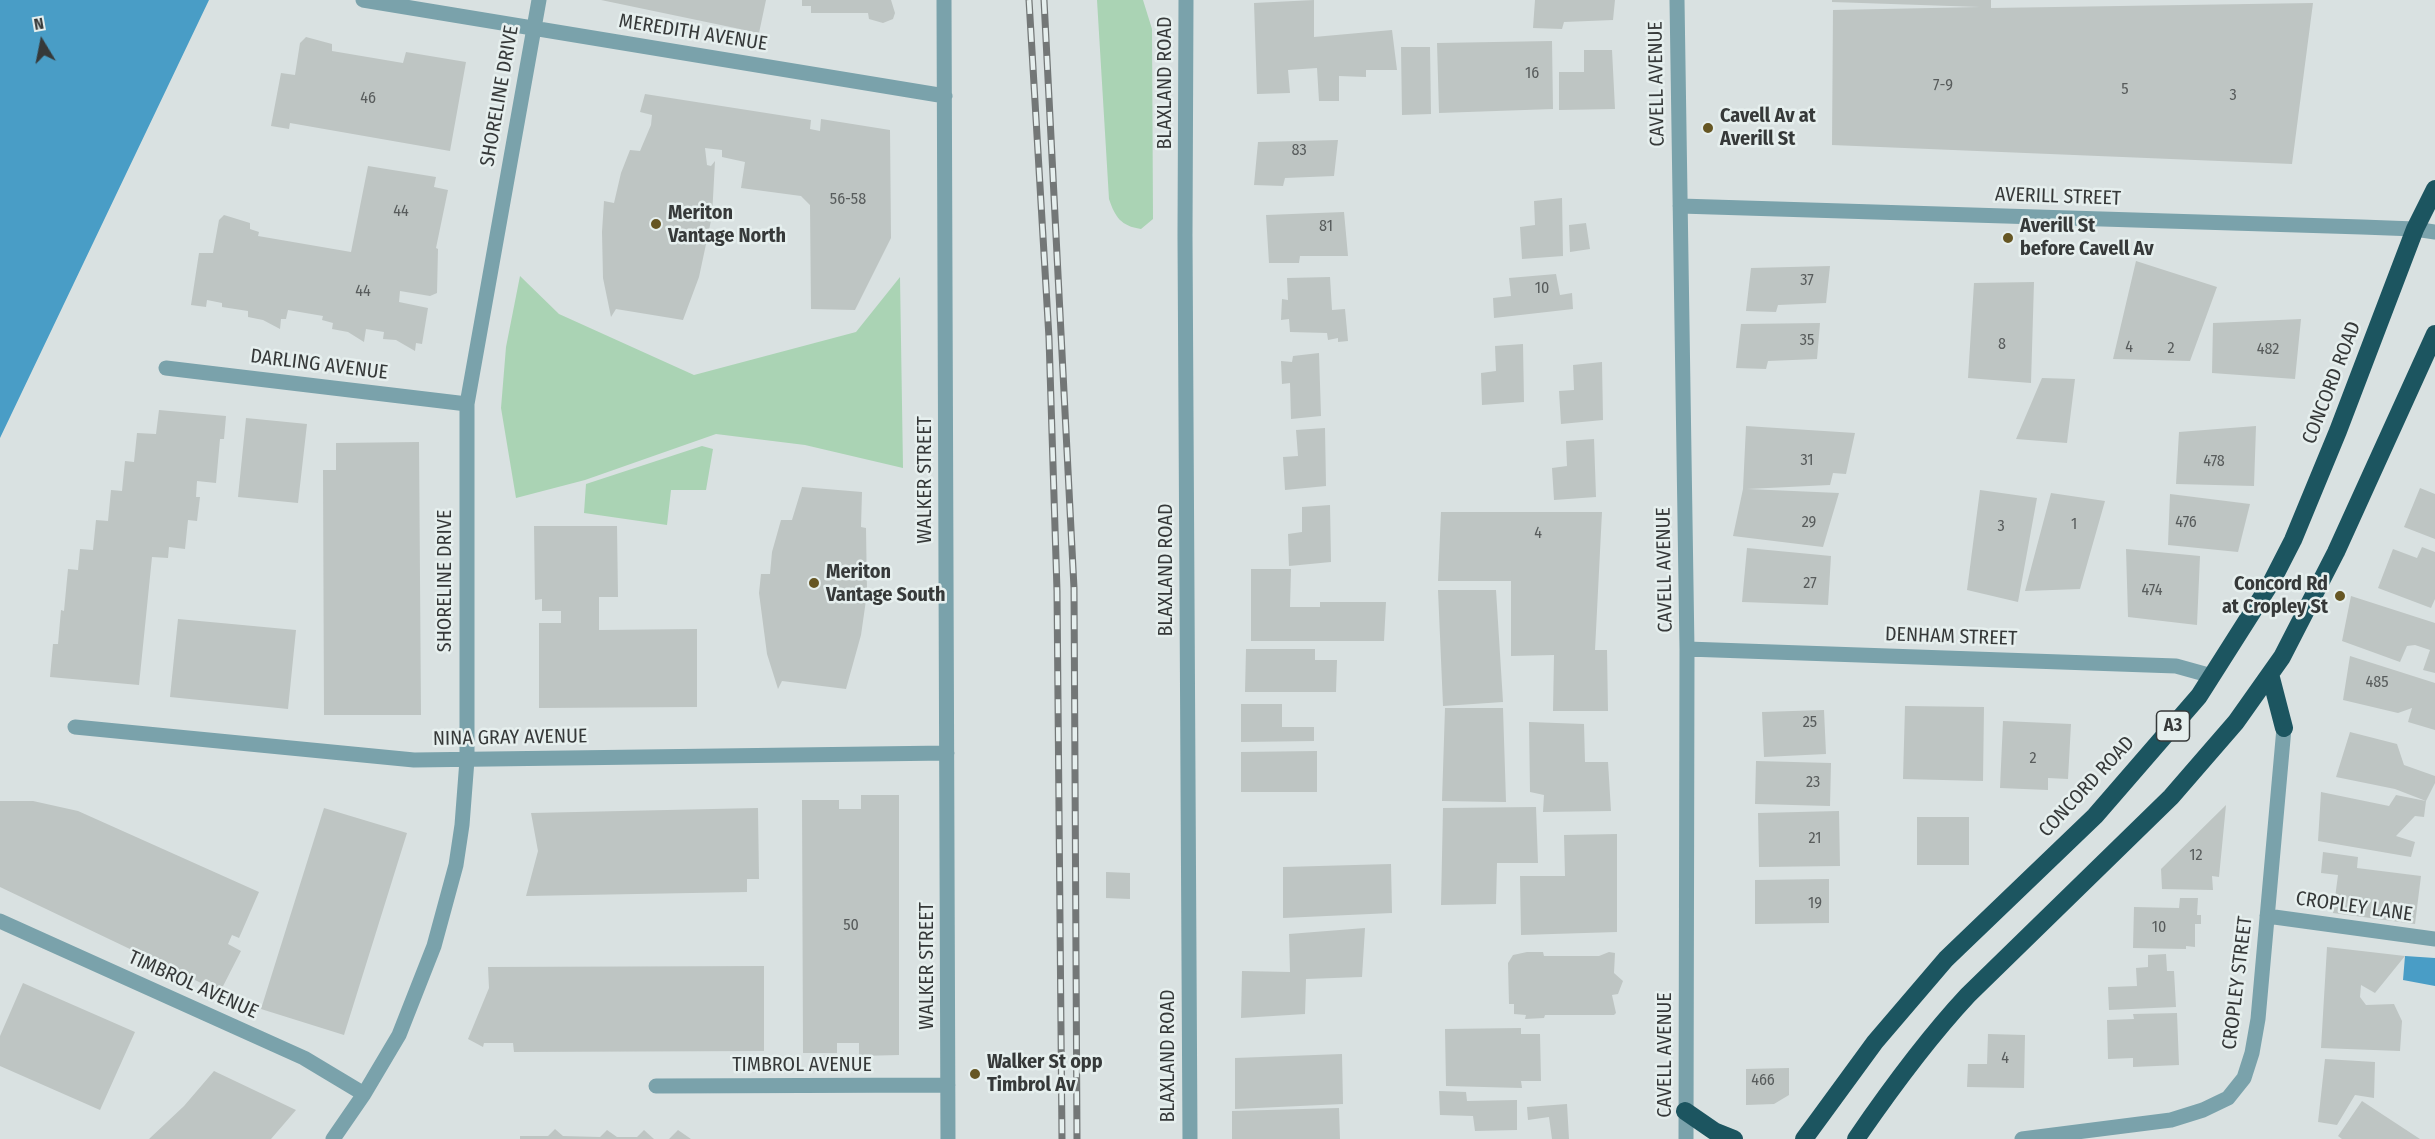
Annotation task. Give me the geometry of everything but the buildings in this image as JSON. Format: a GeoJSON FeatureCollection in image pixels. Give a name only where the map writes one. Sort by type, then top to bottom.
{"type":"FeatureCollection","features":[{"type":"Feature","properties":{"kind":"highway","name":"CONCORD ROAD"},"geometry":{"type":"LineString","coordinates":[[1804,1139],[1875,1042],[1946,959],[2095,816],[2199,696],[2272,581],[2293,540],[2338,431],[2415,229],[2435,189]]}},
{"type":"Feature","properties":{"kind":"highway","name":"A3"},"geometry":{"type":"LineString","coordinates":[[1856,1139],[1905,1067],[1938,1027],[2171,797],[2236,722],[2282,657],[2336,552],[2435,334]]}},
{"type":"Feature","properties":{"kind":"highway"},"geometry":{"type":"LineString","coordinates":[[2270,674],[2284,728]]}},
{"type":"Feature","properties":{"kind":"highway"},"geometry":{"type":"LineString","coordinates":[[1685,1112],[1714,1131],[1734,1139]]}},
{"type":"Feature","properties":{"kind":"street","name":"MEREDITH AVENUE"},"geometry":{"type":"LineString","coordinates":[[363,0],[945,96]]}},
{"type":"Feature","properties":{"kind":"street","name":"SHORELINE DRIVE"},"geometry":{"type":"LineString","coordinates":[[333,1139],[364,1094],[399,1035],[430,957],[446,909],[456,865],[467,760],[466,404],[539,0]]}},
{"type":"Feature","properties":{"kind":"street","name":"WALKER STREET"},"geometry":{"type":"LineString","coordinates":[[944,0],[948,1139]]}},
{"type":"Feature","properties":{"kind":"street","name":"BLAXLAND ROAD"},"geometry":{"type":"LineString","coordinates":[[1186,0],[1185,235],[1190,1139]]}},
{"type":"Feature","properties":{"kind":"street","name":"CAVELL AVENUE"},"geometry":{"type":"LineString","coordinates":[[1677,0],[1687,649],[1686,1139]]}},
{"type":"Feature","properties":{"kind":"street","name":"AVERILL STREET"},"geometry":{"type":"LineString","coordinates":[[1680,206],[2415,229],[2435,232]]}},
{"type":"Feature","properties":{"kind":"street","name":"DARLING AVENUE"},"geometry":{"type":"LineString","coordinates":[[166,368],[466,404]]}},
{"type":"Feature","properties":{"kind":"street","name":"DENHAM STREET"},"geometry":{"type":"LineString","coordinates":[[1687,649],[2176,666],[2212,676]]}},
{"type":"Feature","properties":{"kind":"street","name":"NINA GRAY AVENUE"},"geometry":{"type":"LineString","coordinates":[[75,727],[414,760],[947,753]]}},
{"type":"Feature","properties":{"kind":"street","name":"CROPLEY STREET"},"geometry":{"type":"LineString","coordinates":[[2022,1139],[2171,1120],[2203,1110],[2228,1098],[2244,1078],[2252,1053],[2258,1019],[2284,728]]}},
{"type":"Feature","properties":{"kind":"street","name":"CROPLEY LANE"},"geometry":{"type":"LineString","coordinates":[[2267,916],[2435,939]]}},
{"type":"Feature","properties":{"kind":"street","name":"TIMBROL AVENUE"},"geometry":{"type":"LineString","coordinates":[[0,921],[304,1058],[364,1094]]}},
{"type":"Feature","properties":{"kind":"street","name":"TIMBROL AVENUE"},"geometry":{"type":"LineString","coordinates":[[656,1086],[948,1085]]}},
{"type":"Feature","properties":{"kind":"green space"},"geometry":{"type":"Polygon","coordinates":[[[1097,0],[1143,0],[1152,29],[1153,219],[1141,229],[1128,226],[1120,220],[1109,199],[1097,0]]]}},
{"type":"Feature","properties":{"kind":"green space"},"geometry":{"type":"Polygon","coordinates":[[[520,276],[559,314],[694,375],[856,332],[900,277],[903,468],[805,445],[716,434],[585,480],[516,498],[501,408],[506,347],[520,276]]]}},
{"type":"Feature","properties":{"kind":"green space"},"geometry":{"type":"Polygon","coordinates":[[[702,446],[713,449],[706,490],[671,490],[667,525],[584,513],[586,484],[702,446]]]}},
{"type":"Feature","properties":{"kind":"water"},"geometry":{"type":"Polygon","coordinates":[[[0,0],[209,0],[0,438],[0,0]]]}},
{"type":"Feature","properties":{"kind":"water"},"geometry":{"type":"Polygon","coordinates":[[[2405,956],[2435,958],[2435,986],[2403,980],[2405,956]]]}},
{"type":"Feature","properties":{"kind":"railway"},"geometry":{"type":"LineString","coordinates":[[1029,0],[1049,338],[1057,591],[1062,1139]]}},
{"type":"Feature","properties":{"kind":"railway"},"geometry":{"type":"LineString","coordinates":[[1044,0],[1074,588],[1077,1139]]}},
{"type":"Feature","properties":{"kind":"place","name":"Cavell Av at Averill St"},"geometry":{"type":"Point","coordinates":[1708,128]}},
{"type":"Feature","properties":{"kind":"place","name":"Meriton Vantage North"},"geometry":{"type":"Point","coordinates":[656,224]}},
{"type":"Feature","properties":{"kind":"place","name":"Averill St before Cavell Av"},"geometry":{"type":"Point","coordinates":[2008,238]}},
{"type":"Feature","properties":{"kind":"place","name":"Meriton Vantage South"},"geometry":{"type":"Point","coordinates":[814,583]}},
{"type":"Feature","properties":{"kind":"place","name":"Concord Rd at Cropley St"},"geometry":{"type":"Point","coordinates":[2340,596]}},
{"type":"Feature","properties":{"kind":"place","name":"Walker St opp Timbrol Av"},"geometry":{"type":"Point","coordinates":[975,1074]}}]}
